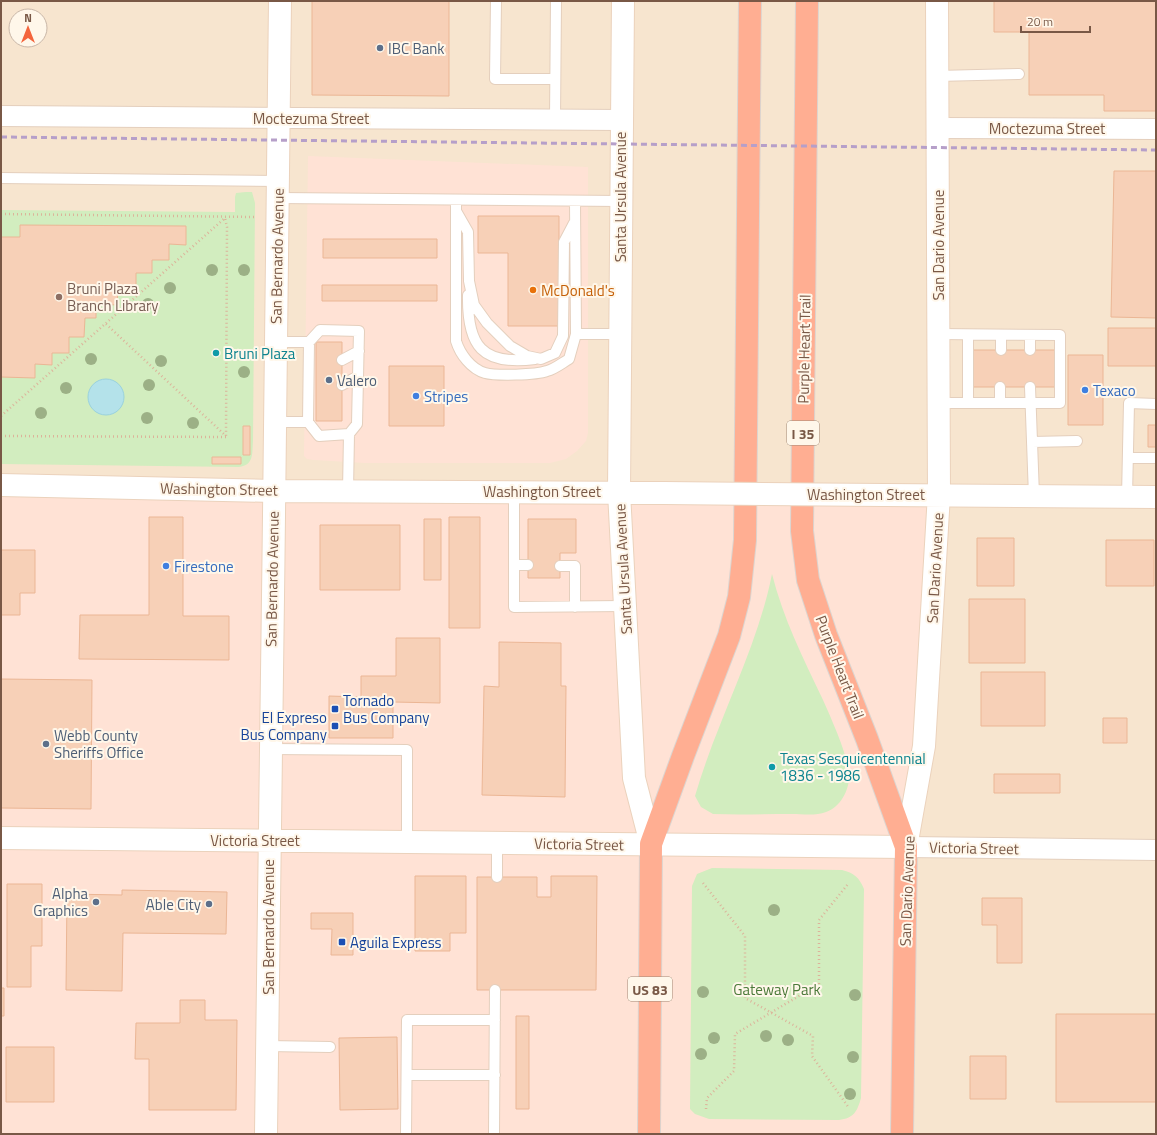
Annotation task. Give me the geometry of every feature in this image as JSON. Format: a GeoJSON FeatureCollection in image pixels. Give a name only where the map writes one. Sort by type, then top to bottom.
{"type":"FeatureCollection","features":[{"type":"Feature","properties":{"kind":"highway"},"geometry":{"type":"LineString","coordinates":[[651,844],[729,636],[740,597],[745,540],[750,1]]}},
{"type":"Feature","properties":{"kind":"highway","name":"Purple Heart Trail"},"geometry":{"type":"LineString","coordinates":[[807,1],[802,531],[808,580],[826,635],[867,739],[906,847]]}},
{"type":"Feature","properties":{"kind":"highway","name":"Santa Ursula Avenue"},"geometry":{"type":"LineString","coordinates":[[650,1134],[651,844]]}},
{"type":"Feature","properties":{"kind":"highway","name":"San Dario Avenue"},"geometry":{"type":"LineString","coordinates":[[902,1134],[906,847]]}},
{"type":"Feature","properties":{"kind":"main road","name":"San Bernardo Avenue"},"geometry":{"type":"LineString","coordinates":[[266,1134],[268,840],[279,190],[280,1]]}},
{"type":"Feature","properties":{"kind":"main road","name":"Santa Ursula Avenue"},"geometry":{"type":"LineString","coordinates":[[623,1],[620,201],[619,492],[634,778],[651,844]]}},
{"type":"Feature","properties":{"kind":"main road","name":"San Dario Avenue"},"geometry":{"type":"LineString","coordinates":[[906,847],[924,746],[939,494],[938,1]]}},
{"type":"Feature","properties":{"kind":"main road","name":"Washington Street"},"geometry":{"type":"LineString","coordinates":[[1,485],[348,491],[514,491],[884,495],[939,494],[1156,497]]}},
{"type":"Feature","properties":{"kind":"main road","name":"Victoria Street"},"geometry":{"type":"LineString","coordinates":[[1,838],[906,847]]}},
{"type":"Feature","properties":{"kind":"street","name":"Moctezuma Street"},"geometry":{"type":"LineString","coordinates":[[1,116],[621,120]]}},
{"type":"Feature","properties":{"kind":"street","name":"Moctezuma Street"},"geometry":{"type":"LineString","coordinates":[[938,128],[1156,129]]}},
{"type":"Feature","properties":{"kind":"street","name":"Victoria Street"},"geometry":{"type":"LineString","coordinates":[[906,847],[1156,850]]}},
{"type":"Feature","properties":{"kind":"lane"},"geometry":{"type":"LineString","coordinates":[[496,1],[495,79],[555,80]]}},
{"type":"Feature","properties":{"kind":"lane"},"geometry":{"type":"LineString","coordinates":[[555,119],[556,1]]}},
{"type":"Feature","properties":{"kind":"lane"},"geometry":{"type":"LineString","coordinates":[[938,76],[1019,74]]}},
{"type":"Feature","properties":{"kind":"lane"},"geometry":{"type":"LineString","coordinates":[[1,178],[279,190],[456,200],[620,201]]}},
{"type":"Feature","properties":{"kind":"lane"},"geometry":{"type":"LineString","coordinates":[[456,200],[456,342],[460,352],[467,360],[484,373],[520,374],[548,371],[569,359],[576,334],[575,201]]}},
{"type":"Feature","properties":{"kind":"lane"},"geometry":{"type":"LineString","coordinates":[[456,211],[468,232],[468,319],[471,333],[478,346],[487,354],[507,360],[541,359],[554,353],[563,336],[564,242],[574,222]]}},
{"type":"Feature","properties":{"kind":"lane"},"geometry":{"type":"LineString","coordinates":[[469,281],[474,305],[487,323],[510,346],[527,356],[541,359]]}},
{"type":"Feature","properties":{"kind":"lane"},"geometry":{"type":"LineString","coordinates":[[276,342],[308,342],[320,330],[359,332],[357,424],[349,434],[348,491]]}},
{"type":"Feature","properties":{"kind":"lane"},"geometry":{"type":"LineString","coordinates":[[576,334],[620,334]]}},
{"type":"Feature","properties":{"kind":"lane"},"geometry":{"type":"LineString","coordinates":[[938,334],[1060,335],[1060,403],[938,403]]}},
{"type":"Feature","properties":{"kind":"lane"},"geometry":{"type":"LineString","coordinates":[[968,335],[968,403]]}},
{"type":"Feature","properties":{"kind":"lane"},"geometry":{"type":"LineString","coordinates":[[1000,335],[1000,350]]}},
{"type":"Feature","properties":{"kind":"lane"},"geometry":{"type":"LineString","coordinates":[[1030,335],[1030,350]]}},
{"type":"Feature","properties":{"kind":"lane"},"geometry":{"type":"LineString","coordinates":[[308,342],[312,376],[312,404],[308,422]]}},
{"type":"Feature","properties":{"kind":"lane"},"geometry":{"type":"LineString","coordinates":[[342,360],[359,351]]}},
{"type":"Feature","properties":{"kind":"lane"},"geometry":{"type":"LineString","coordinates":[[342,385],[358,376]]}},
{"type":"Feature","properties":{"kind":"lane"},"geometry":{"type":"LineString","coordinates":[[1000,387],[1000,403]]}},
{"type":"Feature","properties":{"kind":"lane"},"geometry":{"type":"LineString","coordinates":[[1030,387],[1034,496]]}},
{"type":"Feature","properties":{"kind":"lane"},"geometry":{"type":"LineString","coordinates":[[1127,497],[1129,403],[1156,404]]}},
{"type":"Feature","properties":{"kind":"lane"},"geometry":{"type":"LineString","coordinates":[[274,422],[308,422]]}},
{"type":"Feature","properties":{"kind":"lane"},"geometry":{"type":"LineString","coordinates":[[308,422],[319,436],[349,434]]}},
{"type":"Feature","properties":{"kind":"lane"},"geometry":{"type":"LineString","coordinates":[[1032,442],[1077,441]]}},
{"type":"Feature","properties":{"kind":"lane"},"geometry":{"type":"LineString","coordinates":[[1128,458],[1156,458]]}},
{"type":"Feature","properties":{"kind":"lane"},"geometry":{"type":"LineString","coordinates":[[514,491],[514,607],[625,606]]}},
{"type":"Feature","properties":{"kind":"lane"},"geometry":{"type":"LineString","coordinates":[[514,565],[528,565]]}},
{"type":"Feature","properties":{"kind":"lane"},"geometry":{"type":"LineString","coordinates":[[560,566],[575,566],[575,607]]}},
{"type":"Feature","properties":{"kind":"lane"},"geometry":{"type":"LineString","coordinates":[[270,749],[407,750],[406,842]]}},
{"type":"Feature","properties":{"kind":"lane"},"geometry":{"type":"LineString","coordinates":[[497,843],[497,877]]}},
{"type":"Feature","properties":{"kind":"lane"},"geometry":{"type":"LineString","coordinates":[[494,1134],[495,990]]}},
{"type":"Feature","properties":{"kind":"lane"},"geometry":{"type":"LineString","coordinates":[[406,1134],[407,1020],[495,1020]]}},
{"type":"Feature","properties":{"kind":"lane"},"geometry":{"type":"LineString","coordinates":[[267,1046],[330,1047]]}},
{"type":"Feature","properties":{"kind":"lane"},"geometry":{"type":"LineString","coordinates":[[406,1075],[495,1075]]}},
{"type":"Feature","properties":{"kind":"path"},"geometry":{"type":"LineString","coordinates":[[1,214],[254,217]]}},
{"type":"Feature","properties":{"kind":"path"},"geometry":{"type":"LineString","coordinates":[[1,416],[225,218],[227,227],[226,437]]}},
{"type":"Feature","properties":{"kind":"path"},"geometry":{"type":"LineString","coordinates":[[106,324],[226,437]]}},
{"type":"Feature","properties":{"kind":"path"},"geometry":{"type":"LineString","coordinates":[[1,436],[226,437]]}},
{"type":"Feature","properties":{"kind":"path"},"geometry":{"type":"LineString","coordinates":[[703,883],[745,936],[745,998],[813,1036],[812,1056],[849,1108]]}},
{"type":"Feature","properties":{"kind":"path"},"geometry":{"type":"LineString","coordinates":[[706,1110],[707,1098],[734,1071],[735,1034],[819,984],[819,920],[848,884]]}},
{"type":"Feature","properties":{"kind":"shaded area"},"geometry":{"type":"Polygon","coordinates":[[[1,1],[1156,1],[1156,1134],[1,1134],[1,1]]]}},
{"type":"Feature","properties":{"kind":"shaded area"},"geometry":{"type":"Polygon","coordinates":[[[308,156],[588,167],[588,433],[586,441],[577,451],[566,459],[550,463],[365,463],[314,460],[307,459],[304,456],[308,156]]]}},
{"type":"Feature","properties":{"kind":"shaded area"},"geometry":{"type":"Polygon","coordinates":[[[1,485],[939,494],[906,847],[902,1134],[1,1134],[1,485]]]}},
{"type":"Feature","properties":{"kind":"green space","name":"Bruni Plaza"},"geometry":{"type":"Polygon","coordinates":[[[252,192],[255,203],[253,441],[250,461],[244,466],[239,467],[1,464],[1,210],[235,212],[236,193],[252,192]]]}},
{"type":"Feature","properties":{"kind":"green space"},"geometry":{"type":"Polygon","coordinates":[[[772,574],[788,622],[830,716],[846,757],[849,774],[848,786],[844,797],[836,806],[831,810],[818,814],[713,814],[701,807],[695,796],[714,740],[757,630],[772,574]]]}},
{"type":"Feature","properties":{"kind":"green space","name":"Gateway Park"},"geometry":{"type":"Polygon","coordinates":[[[712,868],[842,870],[856,876],[862,885],[864,889],[861,1098],[856,1111],[848,1118],[839,1120],[709,1119],[695,1114],[690,1109],[692,886],[697,874],[712,868]]]}},
{"type":"Feature","properties":{"kind":"water"},"geometry":{"type":"Polygon","coordinates":[[[110,379],[119,384],[123,390],[123,404],[119,410],[110,415],[102,415],[93,410],[89,404],[88,393],[93,384],[99,380],[110,379]]]}},
{"type":"Feature","properties":{"kind":"building","name":"IBC Bank"},"geometry":{"type":"Polygon","coordinates":[[[312,1],[449,1],[449,96],[312,95],[312,1]]]}},
{"type":"Feature","properties":{"kind":"building"},"geometry":{"type":"Polygon","coordinates":[[[994,1],[1156,1],[1156,111],[1104,111],[1104,95],[1029,95],[1029,32],[994,32],[994,1]]]}},
{"type":"Feature","properties":{"kind":"building"},"geometry":{"type":"Polygon","coordinates":[[[1114,171],[1156,171],[1156,318],[1111,317],[1114,171]]]}},
{"type":"Feature","properties":{"kind":"building","name":"McDonald's"},"geometry":{"type":"Polygon","coordinates":[[[478,216],[559,216],[559,326],[508,326],[508,253],[478,253],[478,216]]]}},
{"type":"Feature","properties":{"kind":"building","name":"Bruni Plaza Branch Library"},"geometry":{"type":"Polygon","coordinates":[[[20,225],[186,226],[186,245],[169,244],[169,260],[152,260],[152,273],[136,273],[136,289],[118,289],[117,305],[96,304],[96,318],[85,318],[84,337],[69,337],[69,353],[52,353],[52,365],[35,364],[35,378],[1,377],[1,237],[20,237],[20,225]]]}},
{"type":"Feature","properties":{"kind":"building"},"geometry":{"type":"Polygon","coordinates":[[[323,239],[437,239],[437,258],[323,258],[323,239]]]}},
{"type":"Feature","properties":{"kind":"building"},"geometry":{"type":"Polygon","coordinates":[[[322,285],[437,285],[437,301],[322,301],[322,285]]]}},
{"type":"Feature","properties":{"kind":"building"},"geometry":{"type":"Polygon","coordinates":[[[1108,328],[1156,328],[1156,366],[1108,366],[1108,328]]]}},
{"type":"Feature","properties":{"kind":"building","name":"Valero"},"geometry":{"type":"Polygon","coordinates":[[[316,342],[342,342],[342,421],[316,421],[316,342]]]}},
{"type":"Feature","properties":{"kind":"building","name":"Texaco"},"geometry":{"type":"Polygon","coordinates":[[[972,350],[1058,350],[1058,387],[972,387],[972,350]]]}},
{"type":"Feature","properties":{"kind":"building","name":"Texaco"},"geometry":{"type":"Polygon","coordinates":[[[1068,355],[1103,355],[1103,425],[1068,425],[1068,355]]]}},
{"type":"Feature","properties":{"kind":"building","name":"Stripes"},"geometry":{"type":"Polygon","coordinates":[[[389,366],[444,366],[444,426],[389,426],[389,366]]]}},
{"type":"Feature","properties":{"kind":"building"},"geometry":{"type":"Polygon","coordinates":[[[1148,425],[1156,425],[1156,447],[1148,447],[1148,425]]]}},
{"type":"Feature","properties":{"kind":"building"},"geometry":{"type":"Polygon","coordinates":[[[243,426],[250,426],[250,455],[243,455],[243,426]]]}},
{"type":"Feature","properties":{"kind":"building"},"geometry":{"type":"Polygon","coordinates":[[[212,457],[241,457],[241,464],[212,464],[212,457]]]}},
{"type":"Feature","properties":{"kind":"building","name":"Firestone"},"geometry":{"type":"Polygon","coordinates":[[[149,517],[183,517],[183,616],[229,616],[229,660],[79,659],[80,615],[149,615],[149,517]]]}},
{"type":"Feature","properties":{"kind":"building"},"geometry":{"type":"Polygon","coordinates":[[[449,517],[480,517],[480,628],[449,628],[449,517]]]}},
{"type":"Feature","properties":{"kind":"building"},"geometry":{"type":"Polygon","coordinates":[[[424,519],[441,519],[441,580],[424,580],[424,519]]]}},
{"type":"Feature","properties":{"kind":"building"},"geometry":{"type":"Polygon","coordinates":[[[528,519],[576,519],[576,553],[560,553],[560,578],[528,578],[528,519]]]}},
{"type":"Feature","properties":{"kind":"building"},"geometry":{"type":"Polygon","coordinates":[[[320,525],[400,525],[400,590],[320,590],[320,525]]]}},
{"type":"Feature","properties":{"kind":"building"},"geometry":{"type":"Polygon","coordinates":[[[977,538],[1014,538],[1014,586],[977,586],[977,538]]]}},
{"type":"Feature","properties":{"kind":"building"},"geometry":{"type":"Polygon","coordinates":[[[1106,540],[1154,540],[1154,586],[1106,586],[1106,540]]]}},
{"type":"Feature","properties":{"kind":"building"},"geometry":{"type":"Polygon","coordinates":[[[1,550],[35,550],[35,593],[20,593],[20,615],[1,615],[1,550]]]}},
{"type":"Feature","properties":{"kind":"building"},"geometry":{"type":"Polygon","coordinates":[[[969,599],[1025,599],[1025,663],[969,663],[969,599]]]}},
{"type":"Feature","properties":{"kind":"building"},"geometry":{"type":"Polygon","coordinates":[[[396,638],[440,638],[440,703],[393,702],[393,738],[329,738],[329,696],[361,697],[361,676],[396,676],[396,638]]]}},
{"type":"Feature","properties":{"kind":"building"},"geometry":{"type":"Polygon","coordinates":[[[499,642],[561,643],[561,686],[566,686],[565,797],[482,795],[484,686],[499,687],[499,642]]]}},
{"type":"Feature","properties":{"kind":"building"},"geometry":{"type":"Polygon","coordinates":[[[981,672],[1045,672],[1045,726],[981,726],[981,672]]]}},
{"type":"Feature","properties":{"kind":"building","name":"Webb County Sheriffs Office"},"geometry":{"type":"Polygon","coordinates":[[[1,679],[92,680],[91,809],[1,808],[1,679]]]}},
{"type":"Feature","properties":{"kind":"building"},"geometry":{"type":"Polygon","coordinates":[[[1103,718],[1127,718],[1127,743],[1103,743],[1103,718]]]}},
{"type":"Feature","properties":{"kind":"building"},"geometry":{"type":"Polygon","coordinates":[[[994,774],[1060,774],[1060,793],[994,793],[994,774]]]}},
{"type":"Feature","properties":{"kind":"building"},"geometry":{"type":"Polygon","coordinates":[[[415,876],[466,876],[466,933],[450,933],[450,951],[415,951],[415,876]]]}},
{"type":"Feature","properties":{"kind":"building"},"geometry":{"type":"Polygon","coordinates":[[[551,876],[597,876],[596,990],[477,990],[477,877],[537,877],[537,897],[551,897],[551,876]]]}},
{"type":"Feature","properties":{"kind":"building"},"geometry":{"type":"Polygon","coordinates":[[[7,884],[42,884],[42,946],[31,946],[31,987],[7,987],[7,884]]]}},
{"type":"Feature","properties":{"kind":"building"},"geometry":{"type":"Polygon","coordinates":[[[122,890],[227,892],[226,934],[123,933],[122,991],[66,990],[67,894],[122,895],[122,890]]]}},
{"type":"Feature","properties":{"kind":"building"},"geometry":{"type":"Polygon","coordinates":[[[982,898],[1022,898],[1022,963],[997,963],[997,925],[982,925],[982,898]]]}},
{"type":"Feature","properties":{"kind":"building","name":"Aguila Express"},"geometry":{"type":"Polygon","coordinates":[[[311,913],[353,913],[353,955],[331,955],[332,929],[311,929],[311,913]]]}},
{"type":"Feature","properties":{"kind":"building"},"geometry":{"type":"Polygon","coordinates":[[[1,988],[4,988],[4,1016],[1,1016],[1,988]]]}},
{"type":"Feature","properties":{"kind":"building"},"geometry":{"type":"Polygon","coordinates":[[[180,1000],[205,1000],[205,1020],[237,1020],[236,1110],[149,1110],[149,1059],[135,1059],[136,1023],[180,1023],[180,1000]]]}},
{"type":"Feature","properties":{"kind":"building"},"geometry":{"type":"Polygon","coordinates":[[[1056,1014],[1156,1014],[1156,1102],[1056,1102],[1056,1014]]]}},
{"type":"Feature","properties":{"kind":"building"},"geometry":{"type":"Polygon","coordinates":[[[516,1016],[529,1016],[529,1109],[516,1109],[516,1016]]]}},
{"type":"Feature","properties":{"kind":"building"},"geometry":{"type":"Polygon","coordinates":[[[397,1037],[398,1109],[340,1110],[339,1038],[397,1037]]]}},
{"type":"Feature","properties":{"kind":"building"},"geometry":{"type":"Polygon","coordinates":[[[6,1047],[54,1047],[54,1102],[6,1102],[6,1047]]]}},
{"type":"Feature","properties":{"kind":"building"},"geometry":{"type":"Polygon","coordinates":[[[970,1056],[1006,1056],[1006,1099],[970,1099],[970,1056]]]}},
{"type":"Feature","properties":{"kind":"railway"},"geometry":{"type":"LineString","coordinates":[[1,137],[1156,150]]}},
{"type":"Feature","properties":{"kind":"place","name":"IBC Bank"},"geometry":{"type":"Point","coordinates":[380,48]}},
{"type":"Feature","properties":{"kind":"place","name":"McDonald's"},"geometry":{"type":"Point","coordinates":[533,290]}},
{"type":"Feature","properties":{"kind":"place","name":"Bruni Plaza Branch Library"},"geometry":{"type":"Point","coordinates":[59,297]}},
{"type":"Feature","properties":{"kind":"place","name":"Bruni Plaza"},"geometry":{"type":"Point","coordinates":[216,353]}},
{"type":"Feature","properties":{"kind":"place","name":"Valero"},"geometry":{"type":"Point","coordinates":[329,380]}},
{"type":"Feature","properties":{"kind":"place","name":"Texaco"},"geometry":{"type":"Point","coordinates":[1085,390]}},
{"type":"Feature","properties":{"kind":"place","name":"Stripes"},"geometry":{"type":"Point","coordinates":[416,396]}},
{"type":"Feature","properties":{"kind":"place","name":"Firestone"},"geometry":{"type":"Point","coordinates":[166,566]}},
{"type":"Feature","properties":{"kind":"place","name":"Tornado Bus Company"},"geometry":{"type":"Point","coordinates":[335,709]}},
{"type":"Feature","properties":{"kind":"place","name":"El Expreso Bus Company"},"geometry":{"type":"Point","coordinates":[335,726]}},
{"type":"Feature","properties":{"kind":"place","name":"Webb County Sheriffs Office"},"geometry":{"type":"Point","coordinates":[46,744]}},
{"type":"Feature","properties":{"kind":"place","name":"Texas Sesquicentennial 1836 - 1986"},"geometry":{"type":"Point","coordinates":[772,767]}},
{"type":"Feature","properties":{"kind":"place","name":"Alpha Graphics"},"geometry":{"type":"Point","coordinates":[96,902]}},
{"type":"Feature","properties":{"kind":"place","name":"Able City"},"geometry":{"type":"Point","coordinates":[209,904]}},
{"type":"Feature","properties":{"kind":"place","name":"Aguila Express"},"geometry":{"type":"Point","coordinates":[342,942]}}]}
